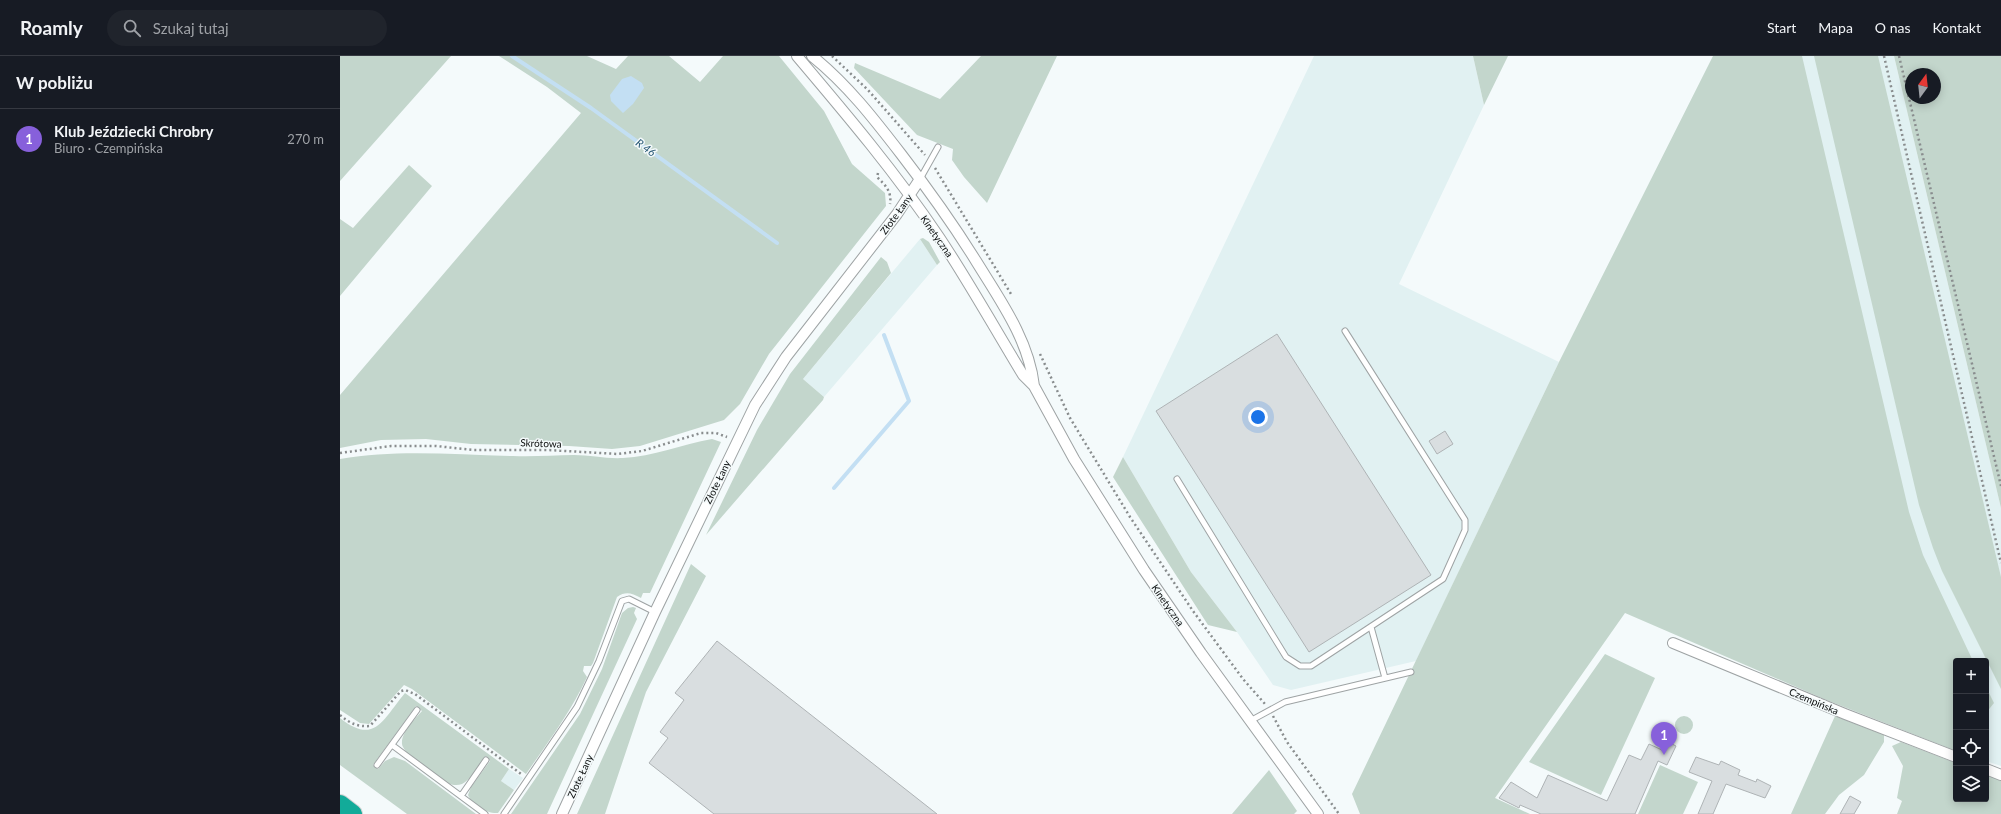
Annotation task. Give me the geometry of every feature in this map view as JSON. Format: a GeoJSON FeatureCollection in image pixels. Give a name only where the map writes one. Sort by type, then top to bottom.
{"type":"FeatureCollection","features":[{"type":"Feature","properties":{"kind":"highway"},"geometry":{"type":"LineString","coordinates":[[340,804],[353,814]]}},
{"type":"Feature","properties":{"kind":"street","name":"Kinetyczna"},"geometry":{"type":"LineString","coordinates":[[797,56],[851,118],[910,196],[947,250],[1023,375],[1034,386],[1074,459],[1144,570],[1250,721],[1318,814]]}},
{"type":"Feature","properties":{"kind":"street","name":"Kinetyczna"},"geometry":{"type":"LineString","coordinates":[[812,56],[843,83],[866,108],[920,179],[961,237],[1013,322],[1030,362],[1034,386]]}},
{"type":"Feature","properties":{"kind":"street","name":"Złote Łany"},"geometry":{"type":"LineString","coordinates":[[562,814],[755,405],[786,357],[910,196],[920,179]]}},
{"type":"Feature","properties":{"kind":"street","name":"Czempińska"},"geometry":{"type":"LineString","coordinates":[[1673,643],[1844,714],[1953,756]]}},
{"type":"Feature","properties":{"kind":"street"},"geometry":{"type":"LineString","coordinates":[[1989,770],[2001,775]]}},
{"type":"Feature","properties":{"kind":"lane"},"geometry":{"type":"LineString","coordinates":[[920,179],[938,146]]}},
{"type":"Feature","properties":{"kind":"lane"},"geometry":{"type":"LineString","coordinates":[[1177,479],[1290,661],[1300,666],[1311,666],[1443,579],[1466,524],[1466,520],[1345,331]]}},
{"type":"Feature","properties":{"kind":"lane"},"geometry":{"type":"LineString","coordinates":[[504,814],[529,780],[577,707],[599,662],[622,601],[629,599],[656,612]]}},
{"type":"Feature","properties":{"kind":"lane"},"geometry":{"type":"LineString","coordinates":[[1371,627],[1385,678]]}},
{"type":"Feature","properties":{"kind":"lane"},"geometry":{"type":"LineString","coordinates":[[1250,721],[1285,702],[1411,672]]}},
{"type":"Feature","properties":{"kind":"lane"},"geometry":{"type":"LineString","coordinates":[[377,765],[417,710]]}},
{"type":"Feature","properties":{"kind":"lane"},"geometry":{"type":"LineString","coordinates":[[392,745],[485,814]]}},
{"type":"Feature","properties":{"kind":"lane"},"geometry":{"type":"LineString","coordinates":[[461,796],[486,760]]}},
{"type":"Feature","properties":{"kind":"path"},"geometry":{"type":"LineString","coordinates":[[832,56],[868,90],[916,143],[939,173],[956,205],[1014,300]]}},
{"type":"Feature","properties":{"kind":"path"},"geometry":{"type":"LineString","coordinates":[[1884,56],[2001,563]]}},
{"type":"Feature","properties":{"kind":"path"},"geometry":{"type":"LineString","coordinates":[[1899,56],[2001,486]]}},
{"type":"Feature","properties":{"kind":"path"},"geometry":{"type":"LineString","coordinates":[[882,169],[877,177],[886,185],[890,192],[889,209]]}},
{"type":"Feature","properties":{"kind":"path"},"geometry":{"type":"LineString","coordinates":[[1038,351],[1070,418],[1130,517],[1193,611],[1243,679],[1264,702],[1287,742],[1339,814]]}},
{"type":"Feature","properties":{"kind":"path","name":"Skrótowa"},"geometry":{"type":"LineString","coordinates":[[340,452],[391,446],[436,446],[474,450],[548,450],[618,454],[642,451],[701,433],[716,433],[737,441]]}},
{"type":"Feature","properties":{"kind":"path"},"geometry":{"type":"LineString","coordinates":[[340,715],[347,721],[361,726],[370,726],[401,691],[405,690],[415,694],[529,780]]}},
{"type":"Feature","properties":{"kind":"shaded area"},"geometry":{"type":"Polygon","coordinates":[[[1314,56],[1473,56],[1484,105],[1399,284],[1559,362],[1416,661],[1291,690],[1273,685],[1237,632],[1191,572],[1123,457],[1314,56]]]}},
{"type":"Feature","properties":{"kind":"shaded area"},"geometry":{"type":"Polygon","coordinates":[[[1793,56],[1894,56],[2001,508],[2001,766],[1989,762],[1989,658],[1953,658],[1953,735],[1793,56]]]}},
{"type":"Feature","properties":{"kind":"shaded area"},"geometry":{"type":"Polygon","coordinates":[[[920,239],[937,265],[824,397],[803,379],[920,239]]]}},
{"type":"Feature","properties":{"kind":"shaded area"},"geometry":{"type":"Polygon","coordinates":[[[509,769],[523,778],[514,790],[501,781],[509,769]]]}},
{"type":"Feature","properties":{"kind":"green space"},"geometry":{"type":"Polygon","coordinates":[[[340,56],[451,56],[340,181],[340,56]]]}},
{"type":"Feature","properties":{"kind":"green space"},"geometry":{"type":"Polygon","coordinates":[[[499,56],[587,56],[616,69],[628,56],[669,56],[700,82],[723,56],[779,56],[824,111],[852,164],[885,193],[886,206],[769,354],[740,404],[724,420],[640,446],[612,449],[569,446],[471,444],[426,439],[381,440],[340,448],[340,395],[581,113],[547,87],[499,56]]]}},
{"type":"Feature","properties":{"kind":"green space"},"geometry":{"type":"Polygon","coordinates":[[[981,56],[1057,56],[987,203],[964,177],[952,160],[953,149],[917,135],[854,68],[855,63],[940,99],[981,56]]]}},
{"type":"Feature","properties":{"kind":"green space"},"geometry":{"type":"Polygon","coordinates":[[[1473,56],[1508,56],[1484,105],[1473,56]]]}},
{"type":"Feature","properties":{"kind":"green space"},"geometry":{"type":"Polygon","coordinates":[[[1713,56],[1802,56],[1909,512],[1923,555],[1972,658],[1953,658],[1953,750],[1824,699],[1625,613],[1495,798],[1530,814],[1360,814],[1352,794],[1559,362],[1713,56]]]}},
{"type":"Feature","properties":{"kind":"green space"},"geometry":{"type":"Polygon","coordinates":[[[1814,56],[1878,56],[2001,577],[2001,689],[1989,665],[1989,658],[1986,658],[1942,571],[1919,505],[1814,56]]]}},
{"type":"Feature","properties":{"kind":"green space"},"geometry":{"type":"Polygon","coordinates":[[[1894,56],[2001,56],[2001,508],[1905,104],[1941,104],[1941,68],[1905,68],[1905,102],[1894,56]]]}},
{"type":"Feature","properties":{"kind":"green space"},"geometry":{"type":"Polygon","coordinates":[[[409,165],[432,186],[340,296],[340,219],[353,228],[409,165]]]}},
{"type":"Feature","properties":{"kind":"green space"},"geometry":{"type":"Polygon","coordinates":[[[923,238],[929,242],[940,262],[937,265],[920,239],[923,238]]]}},
{"type":"Feature","properties":{"kind":"green space"},"geometry":{"type":"Polygon","coordinates":[[[881,257],[887,262],[891,273],[803,379],[824,397],[823,400],[706,535],[757,430],[790,374],[881,257]]]}},
{"type":"Feature","properties":{"kind":"green space"},"geometry":{"type":"Polygon","coordinates":[[[712,439],[721,442],[650,593],[643,593],[641,598],[629,593],[617,597],[593,663],[591,666],[584,666],[583,671],[587,677],[581,690],[559,727],[526,774],[412,689],[404,685],[369,724],[360,723],[340,710],[340,459],[405,453],[521,456],[574,455],[623,458],[656,453],[712,439]]]}},
{"type":"Feature","properties":{"kind":"green space"},"geometry":{"type":"Polygon","coordinates":[[[1123,457],[1191,572],[1237,632],[1208,625],[1113,477],[1123,457]]]}},
{"type":"Feature","properties":{"kind":"green space"},"geometry":{"type":"Polygon","coordinates":[[[691,564],[706,576],[646,692],[605,814],[577,814],[691,564]]]}},
{"type":"Feature","properties":{"kind":"green space"},"geometry":{"type":"Polygon","coordinates":[[[628,608],[636,608],[634,613],[637,619],[547,814],[511,814],[580,714],[602,669],[622,613],[628,608]]]}},
{"type":"Feature","properties":{"kind":"green space"},"geometry":{"type":"Polygon","coordinates":[[[1605,654],[1655,678],[1601,795],[1529,762],[1605,654]]]}},
{"type":"Feature","properties":{"kind":"green space"},"geometry":{"type":"Polygon","coordinates":[[[405,693],[509,769],[501,781],[514,790],[498,813],[489,812],[480,808],[470,799],[468,795],[471,787],[490,761],[486,756],[466,782],[454,785],[442,781],[408,754],[402,744],[402,739],[406,730],[422,711],[416,706],[373,765],[378,769],[385,761],[394,757],[405,761],[476,814],[407,814],[340,765],[340,718],[352,726],[362,730],[370,729],[377,726],[384,720],[405,693]]]}},
{"type":"Feature","properties":{"kind":"green space"},"geometry":{"type":"Polygon","coordinates":[[[1989,693],[1994,703],[1989,709],[1989,693]]]}},
{"type":"Feature","properties":{"kind":"green space"},"geometry":{"type":"Polygon","coordinates":[[[1680,716],[1688,716],[1693,721],[1691,732],[1688,734],[1680,734],[1675,729],[1675,721],[1680,716]]]}},
{"type":"Feature","properties":{"kind":"green space"},"geometry":{"type":"Polygon","coordinates":[[[1835,716],[1884,735],[1884,742],[1864,775],[1839,795],[1825,814],[1791,814],[1835,716]]]}},
{"type":"Feature","properties":{"kind":"green space"},"geometry":{"type":"Polygon","coordinates":[[[1901,742],[1953,762],[1953,802],[1989,802],[1989,776],[2001,780],[2001,814],[1897,814],[1902,801],[1897,798],[1903,766],[1892,746],[1901,742]]]}},
{"type":"Feature","properties":{"kind":"green space"},"geometry":{"type":"Polygon","coordinates":[[[1660,765],[1698,782],[1683,814],[1638,814],[1660,765]]]}},
{"type":"Feature","properties":{"kind":"green space"},"geometry":{"type":"Polygon","coordinates":[[[1269,770],[1297,811],[1294,814],[1232,814],[1269,770]]]}},
{"type":"Feature","properties":{"kind":"water"},"geometry":{"type":"Polygon","coordinates":[[[631,76],[642,83],[644,88],[633,104],[623,113],[611,101],[610,95],[622,79],[631,76]]]}},
{"type":"Feature","properties":{"kind":"building"},"geometry":{"type":"Polygon","coordinates":[[[1277,334],[1431,575],[1309,652],[1156,411],[1277,334]]]}},
{"type":"Feature","properties":{"kind":"building"},"geometry":{"type":"Polygon","coordinates":[[[1445,431],[1453,444],[1437,454],[1429,441],[1445,431]]]}},
{"type":"Feature","properties":{"kind":"building"},"geometry":{"type":"Polygon","coordinates":[[[717,641],[937,814],[714,814],[649,763],[668,738],[660,732],[684,700],[675,693],[717,641]]]}},
{"type":"Feature","properties":{"kind":"building"},"geometry":{"type":"Polygon","coordinates":[[[1666,741],[1676,746],[1667,765],[1658,761],[1635,814],[1541,814],[1520,805],[1519,808],[1499,798],[1511,782],[1537,798],[1548,775],[1607,801],[1629,755],[1641,760],[1649,744],[1662,750],[1666,741]]]}},
{"type":"Feature","properties":{"kind":"building"},"geometry":{"type":"Polygon","coordinates":[[[1696,757],[1719,765],[1721,761],[1740,770],[1738,775],[1756,782],[1757,779],[1771,786],[1765,798],[1726,784],[1713,814],[1698,814],[1712,781],[1689,772],[1696,757]]]}},
{"type":"Feature","properties":{"kind":"building"},"geometry":{"type":"Polygon","coordinates":[[[1850,796],[1861,802],[1854,814],[1840,814],[1850,796]]]}},
{"type":"Feature","properties":{"kind":"waterway","name":"R 46"},"geometry":{"type":"LineString","coordinates":[[512,56],[591,108],[777,243]]}},
{"type":"Feature","properties":{"kind":"waterway"},"geometry":{"type":"LineString","coordinates":[[834,488],[909,401],[884,335]]}},
{"type":"Feature","properties":{"kind":"place","name":"Klub Jeździecki Chrobry"},"geometry":{"type":"Point","coordinates":[1664,755]}}]}
